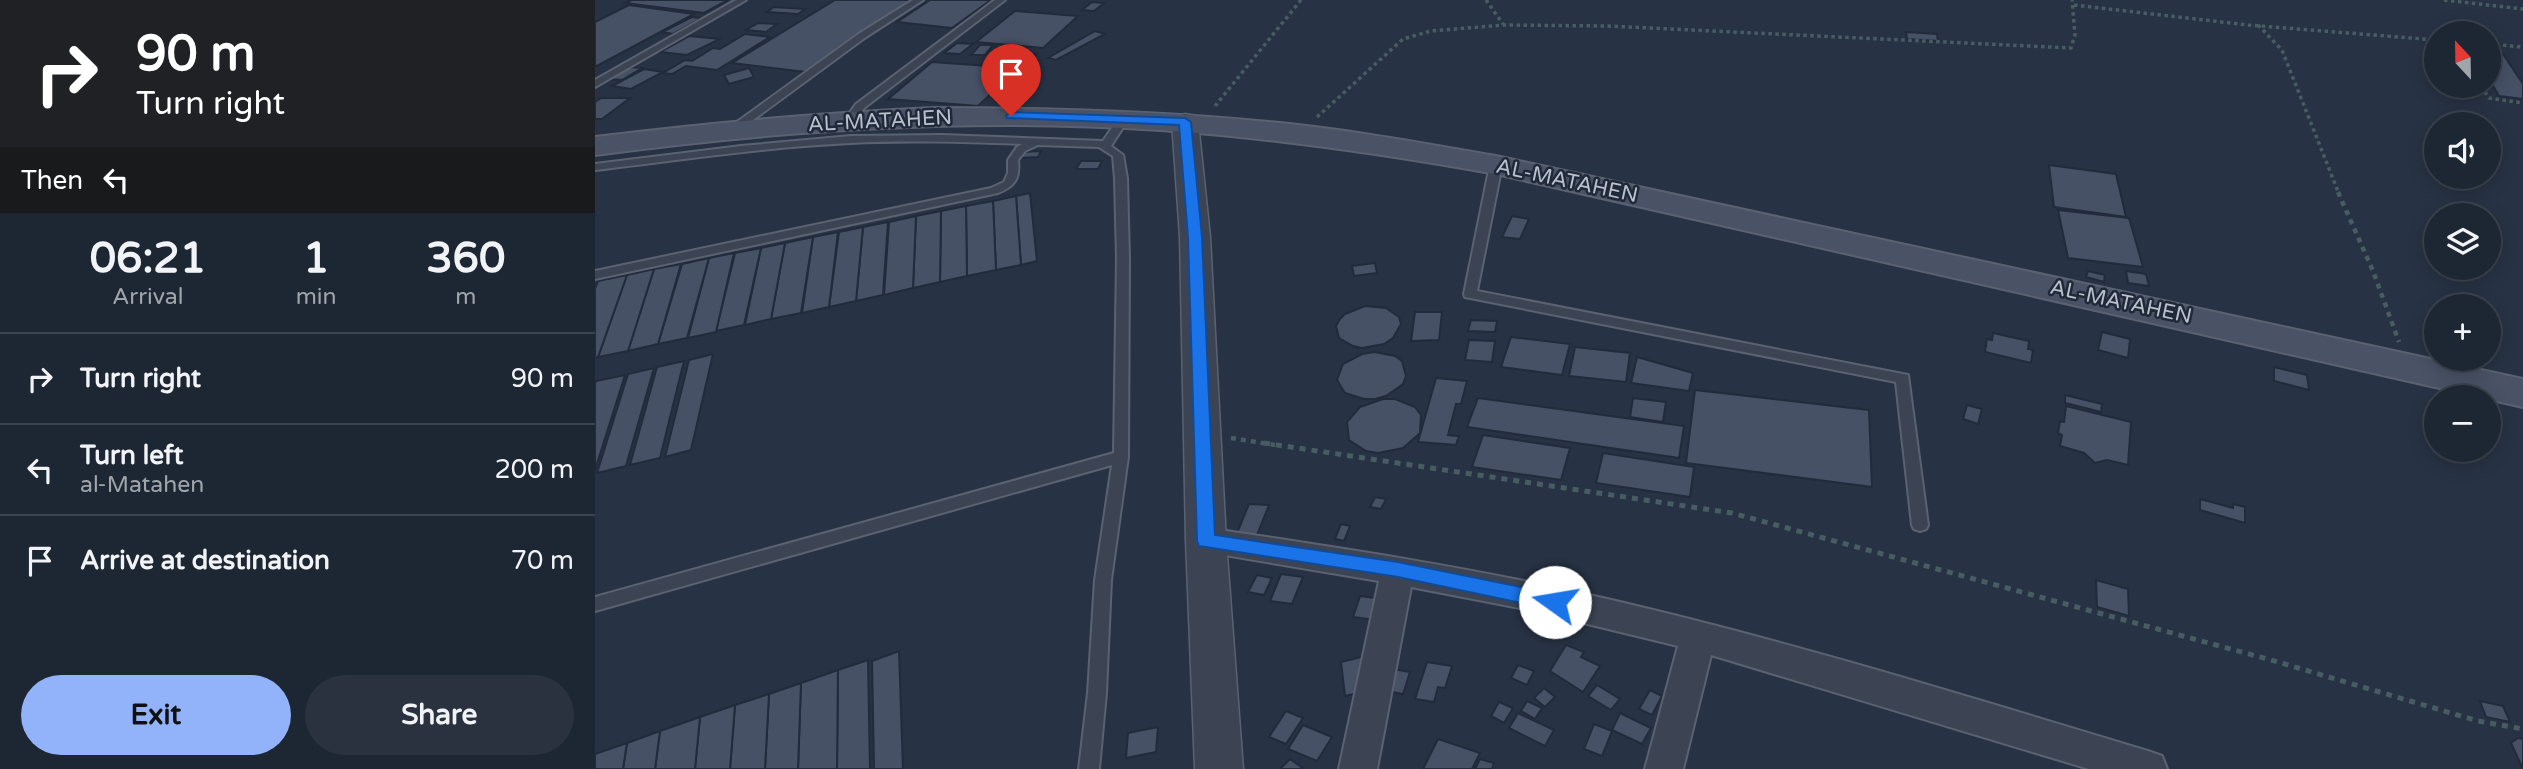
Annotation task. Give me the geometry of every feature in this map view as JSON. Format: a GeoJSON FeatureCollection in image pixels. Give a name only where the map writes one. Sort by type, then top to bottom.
{"type":"FeatureCollection","features":[{"type":"Feature","properties":{"kind":"main road","name":"AL-MATAHEN"},"geometry":{"type":"LineString","coordinates":[[595,146],[734,129],[849,121],[1011,116],[1124,118],[1301,132],[1404,147],[1496,165],[2523,393]]}},
{"type":"Feature","properties":{"kind":"street"},"geometry":{"type":"LineString","coordinates":[[1193,123],[1206,541],[1219,769]]}},
{"type":"Feature","properties":{"kind":"street"},"geometry":{"type":"LineString","coordinates":[[1206,541],[1398,570],[1531,596],[1698,636],[2148,769]]}},
{"type":"Feature","properties":{"kind":"street"},"geometry":{"type":"LineString","coordinates":[[1358,769],[1398,570]]}},
{"type":"Feature","properties":{"kind":"street"},"geometry":{"type":"LineString","coordinates":[[1664,769],[1698,636]]}},
{"type":"Feature","properties":{"kind":"lane"},"geometry":{"type":"LineString","coordinates":[[595,84],[741,0]]}},
{"type":"Feature","properties":{"kind":"lane"},"geometry":{"type":"LineString","coordinates":[[734,129],[863,35],[919,0]]}},
{"type":"Feature","properties":{"kind":"lane"},"geometry":{"type":"LineString","coordinates":[[849,121],[860,106],[1002,0]]}},
{"type":"Feature","properties":{"kind":"lane"},"geometry":{"type":"LineString","coordinates":[[1105,146],[1124,118]]}},
{"type":"Feature","properties":{"kind":"lane"},"geometry":{"type":"LineString","coordinates":[[595,167],[833,141],[976,138],[1105,146],[1118,155],[1121,178],[1121,457],[1103,580],[1097,693],[1089,769]]}},
{"type":"Feature","properties":{"kind":"lane"},"geometry":{"type":"LineString","coordinates":[[595,275],[994,191],[1009,184],[1014,173],[1013,160],[1021,149],[1035,142]]}},
{"type":"Feature","properties":{"kind":"lane"},"geometry":{"type":"LineString","coordinates":[[1496,165],[1470,294],[1903,378],[1920,525]]}},
{"type":"Feature","properties":{"kind":"lane"},"geometry":{"type":"LineString","coordinates":[[595,604],[1121,457]]}},
{"type":"Feature","properties":{"kind":"path"},"geometry":{"type":"LineString","coordinates":[[1193,123],[1301,0]]}},
{"type":"Feature","properties":{"kind":"path"},"geometry":{"type":"LineString","coordinates":[[1486,0],[1504,25]]}},
{"type":"Feature","properties":{"kind":"path"},"geometry":{"type":"LineString","coordinates":[[2444,0],[2523,9]]}},
{"type":"Feature","properties":{"kind":"path"},"geometry":{"type":"LineString","coordinates":[[1301,132],[1403,39],[1430,31],[1504,25],[1607,26],[2071,48],[2075,34],[2073,2],[2258,25],[2424,39]]}},
{"type":"Feature","properties":{"kind":"path"},"geometry":{"type":"LineString","coordinates":[[2258,25],[2282,50],[2323,160],[2373,271],[2407,366]]}},
{"type":"Feature","properties":{"kind":"path"},"geometry":{"type":"LineString","coordinates":[[2501,45],[2523,47]]}},
{"type":"Feature","properties":{"kind":"path"},"geometry":{"type":"LineString","coordinates":[[2489,98],[2523,103]]}},
{"type":"Feature","properties":{"kind":"path"},"geometry":{"type":"LineString","coordinates":[[1203,434],[1732,513],[2271,660],[2478,721],[2523,729]]}},
{"type":"Feature","properties":{"kind":"building"},"geometry":{"type":"Polygon","coordinates":[[[632,0],[728,0],[704,13],[625,3],[632,0]]]}},
{"type":"Feature","properties":{"kind":"building"},"geometry":{"type":"Polygon","coordinates":[[[835,0],[916,0],[806,72],[732,63],[835,0]]]}},
{"type":"Feature","properties":{"kind":"building"},"geometry":{"type":"Polygon","coordinates":[[[930,0],[991,0],[952,28],[897,22],[930,0]]]}},
{"type":"Feature","properties":{"kind":"building"},"geometry":{"type":"Polygon","coordinates":[[[1092,2],[1104,3],[1094,11],[1082,10],[1092,2]]]}},
{"type":"Feature","properties":{"kind":"building"},"geometry":{"type":"Polygon","coordinates":[[[629,5],[694,14],[595,67],[595,22],[629,5]]]}},
{"type":"Feature","properties":{"kind":"building"},"geometry":{"type":"Polygon","coordinates":[[[774,7],[805,9],[798,14],[767,12],[774,7]]]}},
{"type":"Feature","properties":{"kind":"building"},"geometry":{"type":"Polygon","coordinates":[[[1015,11],[1078,16],[1043,48],[976,42],[1015,11]]]}},
{"type":"Feature","properties":{"kind":"building"},"geometry":{"type":"Polygon","coordinates":[[[692,17],[702,18],[673,34],[662,32],[692,17]]]}},
{"type":"Feature","properties":{"kind":"building"},"geometry":{"type":"Polygon","coordinates":[[[758,23],[777,24],[766,32],[746,30],[758,23]]]}},
{"type":"Feature","properties":{"kind":"building"},"geometry":{"type":"Polygon","coordinates":[[[1095,31],[1105,34],[1056,60],[1048,58],[1095,31]]]}},
{"type":"Feature","properties":{"kind":"building"},"geometry":{"type":"Polygon","coordinates":[[[1906,32],[1937,34],[1938,41],[1907,39],[1906,32]]]}},
{"type":"Feature","properties":{"kind":"building"},"geometry":{"type":"Polygon","coordinates":[[[745,34],[770,37],[717,70],[686,66],[672,74],[663,73],[685,60],[692,61],[713,48],[720,49],[745,34]]]}},
{"type":"Feature","properties":{"kind":"building"},"geometry":{"type":"Polygon","coordinates":[[[689,36],[720,39],[687,55],[660,52],[689,36]]]}},
{"type":"Feature","properties":{"kind":"building"},"geometry":{"type":"Polygon","coordinates":[[[957,43],[973,44],[960,54],[944,53],[957,43]]]}},
{"type":"Feature","properties":{"kind":"building"},"geometry":{"type":"Polygon","coordinates":[[[980,45],[993,45],[985,55],[971,55],[980,45]]]}},
{"type":"Feature","properties":{"kind":"building"},"geometry":{"type":"Polygon","coordinates":[[[1015,53],[1036,54],[1024,67],[1003,66],[1015,53]]]}},
{"type":"Feature","properties":{"kind":"building"},"geometry":{"type":"Polygon","coordinates":[[[2501,54],[2523,84],[2523,99],[2501,96],[2501,54]]]}},
{"type":"Feature","properties":{"kind":"building"},"geometry":{"type":"Polygon","coordinates":[[[932,62],[1018,68],[978,106],[888,99],[932,62]]]}},
{"type":"Feature","properties":{"kind":"building"},"geometry":{"type":"Polygon","coordinates":[[[630,67],[642,68],[622,80],[609,79],[630,67]]]}},
{"type":"Feature","properties":{"kind":"building"},"geometry":{"type":"Polygon","coordinates":[[[749,68],[754,77],[729,84],[724,75],[749,68]]]}},
{"type":"Feature","properties":{"kind":"building"},"geometry":{"type":"Polygon","coordinates":[[[644,69],[663,72],[631,89],[612,86],[644,69]]]}},
{"type":"Feature","properties":{"kind":"building"},"geometry":{"type":"Polygon","coordinates":[[[601,98],[630,98],[602,119],[595,119],[595,102],[601,98]]]}},
{"type":"Feature","properties":{"kind":"building"},"geometry":{"type":"Polygon","coordinates":[[[1041,151],[1038,157],[1020,158],[1023,152],[1041,151]]]}},
{"type":"Feature","properties":{"kind":"building"},"geometry":{"type":"Polygon","coordinates":[[[1081,161],[1102,161],[1098,169],[1076,169],[1081,161]]]}},
{"type":"Feature","properties":{"kind":"building"},"geometry":{"type":"Polygon","coordinates":[[[2049,165],[2116,174],[2126,217],[2054,207],[2049,165]]]}},
{"type":"Feature","properties":{"kind":"building"},"geometry":{"type":"Polygon","coordinates":[[[1030,193],[1037,261],[1021,265],[1016,196],[1030,193]]]}},
{"type":"Feature","properties":{"kind":"building"},"geometry":{"type":"Polygon","coordinates":[[[1016,196],[1021,265],[996,270],[993,201],[1016,196]]]}},
{"type":"Feature","properties":{"kind":"building"},"geometry":{"type":"Polygon","coordinates":[[[993,201],[996,270],[967,276],[966,206],[993,201]]]}},
{"type":"Feature","properties":{"kind":"building"},"geometry":{"type":"Polygon","coordinates":[[[966,206],[967,276],[940,282],[941,211],[966,206]]]}},
{"type":"Feature","properties":{"kind":"building"},"geometry":{"type":"Polygon","coordinates":[[[2058,210],[2129,218],[2143,267],[2068,258],[2058,210]]]}},
{"type":"Feature","properties":{"kind":"building"},"geometry":{"type":"Polygon","coordinates":[[[941,211],[940,282],[913,288],[916,216],[941,211]]]}},
{"type":"Feature","properties":{"kind":"building"},"geometry":{"type":"Polygon","coordinates":[[[916,216],[913,288],[884,295],[889,222],[916,216]]]}},
{"type":"Feature","properties":{"kind":"building"},"geometry":{"type":"Polygon","coordinates":[[[1512,216],[1529,219],[1520,239],[1502,237],[1512,216]]]}},
{"type":"Feature","properties":{"kind":"building"},"geometry":{"type":"Polygon","coordinates":[[[888,222],[883,295],[856,301],[863,227],[888,222]]]}},
{"type":"Feature","properties":{"kind":"building"},"geometry":{"type":"Polygon","coordinates":[[[863,227],[856,301],[829,307],[839,232],[863,227]]]}},
{"type":"Feature","properties":{"kind":"building"},"geometry":{"type":"Polygon","coordinates":[[[838,232],[829,307],[802,313],[813,237],[838,232]]]}},
{"type":"Feature","properties":{"kind":"building"},"geometry":{"type":"Polygon","coordinates":[[[813,237],[801,313],[771,319],[785,243],[813,237]]]}},
{"type":"Feature","properties":{"kind":"building"},"geometry":{"type":"Polygon","coordinates":[[[785,243],[771,319],[745,325],[761,248],[785,243]]]}},
{"type":"Feature","properties":{"kind":"building"},"geometry":{"type":"Polygon","coordinates":[[[761,248],[744,325],[716,331],[735,253],[761,248]]]}},
{"type":"Feature","properties":{"kind":"building"},"geometry":{"type":"Polygon","coordinates":[[[734,253],[716,332],[688,338],[709,258],[734,253]]]}},
{"type":"Feature","properties":{"kind":"building"},"geometry":{"type":"Polygon","coordinates":[[[709,258],[687,338],[658,344],[682,264],[709,258]]]}},
{"type":"Feature","properties":{"kind":"building"},"geometry":{"type":"Polygon","coordinates":[[[1375,263],[1377,273],[1354,276],[1352,266],[1375,263]]]}},
{"type":"Feature","properties":{"kind":"building"},"geometry":{"type":"Polygon","coordinates":[[[681,264],[658,344],[628,351],[654,269],[681,264]]]}},
{"type":"Feature","properties":{"kind":"building"},"geometry":{"type":"Polygon","coordinates":[[[654,269],[628,351],[598,357],[627,275],[654,269]]]}},
{"type":"Feature","properties":{"kind":"building"},"geometry":{"type":"Polygon","coordinates":[[[2088,271],[2105,275],[2104,282],[2086,277],[2088,271]]]}},
{"type":"Feature","properties":{"kind":"building"},"geometry":{"type":"Polygon","coordinates":[[[2126,271],[2146,274],[2149,286],[2128,283],[2126,271]]]}},
{"type":"Feature","properties":{"kind":"building"},"geometry":{"type":"Polygon","coordinates":[[[627,275],[598,357],[595,358],[595,289],[598,281],[627,275]]]}},
{"type":"Feature","properties":{"kind":"building"},"geometry":{"type":"Polygon","coordinates":[[[1365,306],[1386,308],[1399,317],[1401,324],[1393,338],[1384,344],[1362,348],[1339,338],[1336,326],[1340,319],[1345,314],[1365,306]]]}},
{"type":"Feature","properties":{"kind":"building"},"geometry":{"type":"Polygon","coordinates":[[[1415,312],[1442,312],[1439,340],[1411,341],[1415,312]]]}},
{"type":"Feature","properties":{"kind":"building"},"geometry":{"type":"Polygon","coordinates":[[[1471,320],[1497,321],[1495,332],[1468,331],[1471,320]]]}},
{"type":"Feature","properties":{"kind":"building"},"geometry":{"type":"Polygon","coordinates":[[[2102,332],[2130,339],[2128,358],[2098,350],[2102,332]]]}},
{"type":"Feature","properties":{"kind":"building"},"geometry":{"type":"Polygon","coordinates":[[[1993,333],[2029,341],[2028,349],[2033,350],[2031,363],[1985,352],[1987,339],[1992,340],[1993,333]]]}},
{"type":"Feature","properties":{"kind":"building"},"geometry":{"type":"Polygon","coordinates":[[[1511,337],[1570,344],[1562,375],[1501,367],[1511,337]]]}},
{"type":"Feature","properties":{"kind":"building"},"geometry":{"type":"Polygon","coordinates":[[[1469,340],[1495,341],[1492,362],[1465,360],[1469,340]]]}},
{"type":"Feature","properties":{"kind":"building"},"geometry":{"type":"Polygon","coordinates":[[[1575,347],[1630,353],[1626,382],[1569,376],[1575,347]]]}},
{"type":"Feature","properties":{"kind":"building"},"geometry":{"type":"Polygon","coordinates":[[[1374,352],[1395,356],[1402,361],[1406,376],[1403,384],[1386,396],[1375,399],[1364,399],[1345,393],[1337,380],[1343,364],[1362,354],[1374,352]]]}},
{"type":"Feature","properties":{"kind":"building"},"geometry":{"type":"Polygon","coordinates":[[[713,354],[691,450],[665,457],[689,360],[713,354]]]}},
{"type":"Feature","properties":{"kind":"building"},"geometry":{"type":"Polygon","coordinates":[[[1637,357],[1693,373],[1689,391],[1631,383],[1637,357]]]}},
{"type":"Feature","properties":{"kind":"building"},"geometry":{"type":"Polygon","coordinates":[[[684,361],[660,458],[630,465],[657,367],[684,361]]]}},
{"type":"Feature","properties":{"kind":"building"},"geometry":{"type":"Polygon","coordinates":[[[2274,367],[2307,375],[2309,390],[2274,381],[2274,367]]]}},
{"type":"Feature","properties":{"kind":"building"},"geometry":{"type":"Polygon","coordinates":[[[654,368],[626,466],[597,473],[628,374],[654,368]]]}},
{"type":"Feature","properties":{"kind":"building"},"geometry":{"type":"Polygon","coordinates":[[[625,375],[595,470],[595,384],[596,381],[625,375]]]}},
{"type":"Feature","properties":{"kind":"building"},"geometry":{"type":"Polygon","coordinates":[[[1436,378],[1467,381],[1461,404],[1456,404],[1448,435],[1459,436],[1456,445],[1418,442],[1436,378]]]}},
{"type":"Feature","properties":{"kind":"building"},"geometry":{"type":"Polygon","coordinates":[[[1695,390],[1869,410],[1872,487],[1686,463],[1695,390]]]}},
{"type":"Feature","properties":{"kind":"building"},"geometry":{"type":"Polygon","coordinates":[[[2065,395],[2102,404],[2101,412],[2065,403],[2065,395]]]}},
{"type":"Feature","properties":{"kind":"building"},"geometry":{"type":"Polygon","coordinates":[[[1478,398],[1684,426],[1679,458],[1467,427],[1478,398]]]}},
{"type":"Feature","properties":{"kind":"building"},"geometry":{"type":"Polygon","coordinates":[[[1633,398],[1666,402],[1663,422],[1630,417],[1633,398]]]}},
{"type":"Feature","properties":{"kind":"building"},"geometry":{"type":"Polygon","coordinates":[[[1383,399],[1395,399],[1415,407],[1421,415],[1420,433],[1403,448],[1378,453],[1366,451],[1349,440],[1347,422],[1360,407],[1383,399]]]}},
{"type":"Feature","properties":{"kind":"building"},"geometry":{"type":"Polygon","coordinates":[[[1967,405],[1982,409],[1978,424],[1963,419],[1967,405]]]}},
{"type":"Feature","properties":{"kind":"building"},"geometry":{"type":"Polygon","coordinates":[[[2066,406],[2131,422],[2128,465],[2107,460],[2095,463],[2084,453],[2060,446],[2062,435],[2058,433],[2060,421],[2064,422],[2066,406]]]}},
{"type":"Feature","properties":{"kind":"building"},"geometry":{"type":"Polygon","coordinates":[[[1483,435],[1570,448],[1561,480],[1472,467],[1483,435]]]}},
{"type":"Feature","properties":{"kind":"building"},"geometry":{"type":"Polygon","coordinates":[[[1603,453],[1694,467],[1690,497],[1596,483],[1603,453]]]}},
{"type":"Feature","properties":{"kind":"building"},"geometry":{"type":"Polygon","coordinates":[[[1375,497],[1386,499],[1381,509],[1370,507],[1375,497]]]}},
{"type":"Feature","properties":{"kind":"building"},"geometry":{"type":"Polygon","coordinates":[[[2200,499],[2233,508],[2233,504],[2245,507],[2245,523],[2200,510],[2200,499]]]}},
{"type":"Feature","properties":{"kind":"building"},"geometry":{"type":"Polygon","coordinates":[[[1249,504],[1269,505],[1257,535],[1237,533],[1249,504]]]}},
{"type":"Feature","properties":{"kind":"building"},"geometry":{"type":"Polygon","coordinates":[[[1341,524],[1350,526],[1344,541],[1335,539],[1341,524]]]}},
{"type":"Feature","properties":{"kind":"building"},"geometry":{"type":"Polygon","coordinates":[[[1281,574],[1303,577],[1292,604],[1270,601],[1281,574]]]}},
{"type":"Feature","properties":{"kind":"building"},"geometry":{"type":"Polygon","coordinates":[[[1257,575],[1272,578],[1264,595],[1248,592],[1257,575]]]}},
{"type":"Feature","properties":{"kind":"building"},"geometry":{"type":"Polygon","coordinates":[[[2096,580],[2128,589],[2129,616],[2097,607],[2096,580]]]}},
{"type":"Feature","properties":{"kind":"building"},"geometry":{"type":"Polygon","coordinates":[[[1360,596],[1383,599],[1375,620],[1353,617],[1360,596]]]}},
{"type":"Feature","properties":{"kind":"building"},"geometry":{"type":"Polygon","coordinates":[[[1566,645],[1584,652],[1581,657],[1600,666],[1583,692],[1550,671],[1566,645]]]}},
{"type":"Feature","properties":{"kind":"building"},"geometry":{"type":"Polygon","coordinates":[[[899,651],[903,769],[874,769],[872,661],[899,651]]]}},
{"type":"Feature","properties":{"kind":"building"},"geometry":{"type":"Polygon","coordinates":[[[1365,656],[1370,690],[1345,696],[1341,662],[1365,656]]]}},
{"type":"Feature","properties":{"kind":"building"},"geometry":{"type":"Polygon","coordinates":[[[868,660],[870,769],[837,769],[838,670],[868,660]]]}},
{"type":"Feature","properties":{"kind":"building"},"geometry":{"type":"Polygon","coordinates":[[[1427,662],[1452,666],[1445,688],[1438,687],[1434,702],[1415,699],[1427,662]]]}},
{"type":"Feature","properties":{"kind":"building"},"geometry":{"type":"Polygon","coordinates":[[[1518,665],[1534,671],[1527,685],[1511,678],[1518,665]]]}},
{"type":"Feature","properties":{"kind":"building"},"geometry":{"type":"Polygon","coordinates":[[[1393,669],[1410,672],[1403,694],[1386,691],[1393,669]]]}},
{"type":"Feature","properties":{"kind":"building"},"geometry":{"type":"Polygon","coordinates":[[[838,670],[837,769],[798,769],[801,683],[838,670]]]}},
{"type":"Feature","properties":{"kind":"building"},"geometry":{"type":"Polygon","coordinates":[[[801,683],[798,769],[765,769],[769,694],[801,683]]]}},
{"type":"Feature","properties":{"kind":"building"},"geometry":{"type":"Polygon","coordinates":[[[1597,685],[1620,699],[1611,710],[1588,696],[1597,685]]]}},
{"type":"Feature","properties":{"kind":"building"},"geometry":{"type":"Polygon","coordinates":[[[1544,688],[1555,697],[1545,707],[1534,698],[1544,688]]]}},
{"type":"Feature","properties":{"kind":"building"},"geometry":{"type":"Polygon","coordinates":[[[1650,690],[1662,696],[1652,715],[1639,709],[1650,690]]]}},
{"type":"Feature","properties":{"kind":"building"},"geometry":{"type":"Polygon","coordinates":[[[769,694],[765,769],[730,769],[735,705],[769,694]]]}},
{"type":"Feature","properties":{"kind":"building"},"geometry":{"type":"Polygon","coordinates":[[[1527,701],[1542,708],[1535,719],[1521,711],[1527,701]]]}},
{"type":"Feature","properties":{"kind":"building"},"geometry":{"type":"Polygon","coordinates":[[[2480,701],[2503,706],[2510,722],[2486,717],[2480,701]]]}},
{"type":"Feature","properties":{"kind":"building"},"geometry":{"type":"Polygon","coordinates":[[[1499,702],[1513,708],[1504,723],[1491,716],[1499,702]]]}},
{"type":"Feature","properties":{"kind":"building"},"geometry":{"type":"Polygon","coordinates":[[[735,705],[730,769],[695,769],[700,717],[735,705]]]}},
{"type":"Feature","properties":{"kind":"building"},"geometry":{"type":"Polygon","coordinates":[[[1286,711],[1303,718],[1286,744],[1269,737],[1286,711]]]}},
{"type":"Feature","properties":{"kind":"building"},"geometry":{"type":"Polygon","coordinates":[[[1518,713],[1554,730],[1545,746],[1509,728],[1518,713]]]}},
{"type":"Feature","properties":{"kind":"building"},"geometry":{"type":"Polygon","coordinates":[[[1620,713],[1651,728],[1642,744],[1612,730],[1620,713]]]}},
{"type":"Feature","properties":{"kind":"building"},"geometry":{"type":"Polygon","coordinates":[[[700,717],[695,769],[655,769],[660,731],[700,717]]]}},
{"type":"Feature","properties":{"kind":"building"},"geometry":{"type":"Polygon","coordinates":[[[1594,724],[1612,731],[1602,756],[1584,749],[1594,724]]]}},
{"type":"Feature","properties":{"kind":"building"},"geometry":{"type":"Polygon","coordinates":[[[1303,725],[1332,737],[1317,761],[1288,749],[1303,725]]]}},
{"type":"Feature","properties":{"kind":"building"},"geometry":{"type":"Polygon","coordinates":[[[1158,727],[1156,752],[1126,758],[1128,733],[1158,727]]]}},
{"type":"Feature","properties":{"kind":"building"},"geometry":{"type":"Polygon","coordinates":[[[660,731],[655,769],[623,769],[627,743],[660,731]]]}},
{"type":"Feature","properties":{"kind":"building"},"geometry":{"type":"Polygon","coordinates":[[[2518,738],[2523,739],[2523,769],[2511,743],[2518,738]]]}},
{"type":"Feature","properties":{"kind":"building"},"geometry":{"type":"Polygon","coordinates":[[[1438,739],[1480,753],[1472,769],[1423,769],[1438,739]]]}},
{"type":"Feature","properties":{"kind":"building"},"geometry":{"type":"Polygon","coordinates":[[[627,743],[623,769],[595,769],[595,754],[627,743]]]}},
{"type":"Feature","properties":{"kind":"building"},"geometry":{"type":"Polygon","coordinates":[[[1290,759],[1304,769],[1280,769],[1290,759]]]}},
{"type":"Feature","properties":{"kind":"building"},"geometry":{"type":"Polygon","coordinates":[[[1480,759],[1494,763],[1492,769],[1475,769],[1480,759]]]}},
{"type":"Feature","properties":{"kind":"route"},"geometry":{"type":"LineString","coordinates":[[1011,116],[1185,122],[1195,237],[1206,541],[1398,570],[1555,602]]}}]}
